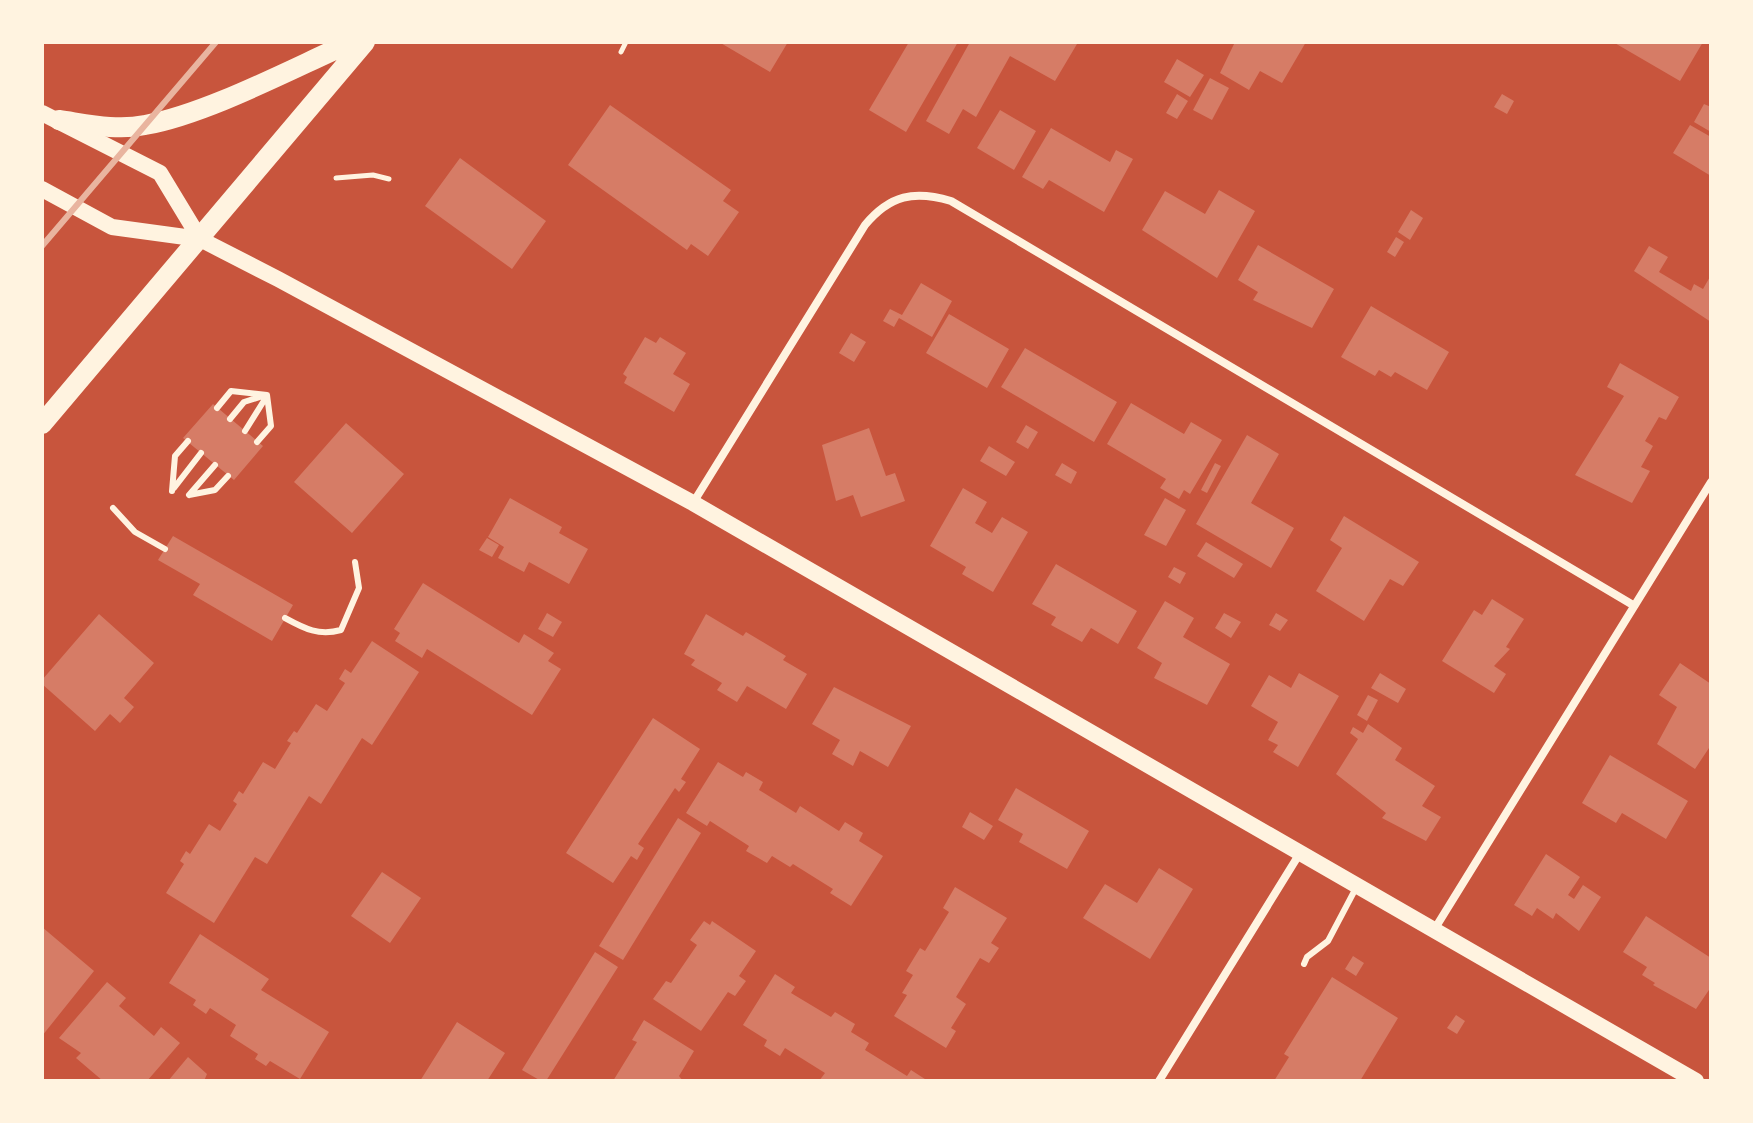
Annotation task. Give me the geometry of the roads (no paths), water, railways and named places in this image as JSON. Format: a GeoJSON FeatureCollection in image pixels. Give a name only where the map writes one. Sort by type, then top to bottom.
{"type":"FeatureCollection","features":[{"type":"Feature","properties":{"kind":"main road"},"geometry":{"type":"LineString","coordinates":[[51,117],[115,127],[145,126],[201,107],[352,42]]}},
{"type":"Feature","properties":{"kind":"main road"},"geometry":{"type":"LineString","coordinates":[[42,424],[365,42]]}},
{"type":"Feature","properties":{"kind":"main road"},"geometry":{"type":"LineString","coordinates":[[51,117],[160,173],[200,239]]}},
{"type":"Feature","properties":{"kind":"main road"},"geometry":{"type":"LineString","coordinates":[[42,189],[112,227],[200,239],[693,503],[1696,1081]]}},
{"type":"Feature","properties":{"kind":"street"},"geometry":{"type":"LineString","coordinates":[[693,503],[865,225],[880,207],[905,195],[929,195],[951,201],[1633,605]]}},
{"type":"Feature","properties":{"kind":"street"},"geometry":{"type":"LineString","coordinates":[[1434,930],[1711,482]]}},
{"type":"Feature","properties":{"kind":"street"},"geometry":{"type":"LineString","coordinates":[[1159,1081],[1300,853]]}},
{"type":"Feature","properties":{"kind":"lane"},"geometry":{"type":"LineString","coordinates":[[217,408],[231,391],[267,395]]}},
{"type":"Feature","properties":{"kind":"lane"},"geometry":{"type":"LineString","coordinates":[[230,419],[244,402],[267,395]]}},
{"type":"Feature","properties":{"kind":"lane"},"geometry":{"type":"LineString","coordinates":[[245,431],[259,415],[267,395]]}},
{"type":"Feature","properties":{"kind":"lane"},"geometry":{"type":"LineString","coordinates":[[257,442],[271,426],[267,395]]}},
{"type":"Feature","properties":{"kind":"lane"},"geometry":{"type":"LineString","coordinates":[[188,441],[175,456],[172,491],[201,453]]}},
{"type":"Feature","properties":{"kind":"lane"},"geometry":{"type":"LineString","coordinates":[[215,465],[189,495],[215,490],[228,476]]}},
{"type":"Feature","properties":{"kind":"lane"},"geometry":{"type":"LineString","coordinates":[[113,508],[135,532],[165,549]]}},
{"type":"Feature","properties":{"kind":"lane"},"geometry":{"type":"LineString","coordinates":[[285,618],[307,630],[326,634],[341,630],[359,588],[355,562]]}},
{"type":"Feature","properties":{"kind":"lane"},"geometry":{"type":"LineString","coordinates":[[1304,964],[1307,957],[1328,941],[1357,886]]}},
{"type":"Feature","properties":{"kind":"railway"},"geometry":{"type":"LineString","coordinates":[[42,246],[216,42]]}}]}
